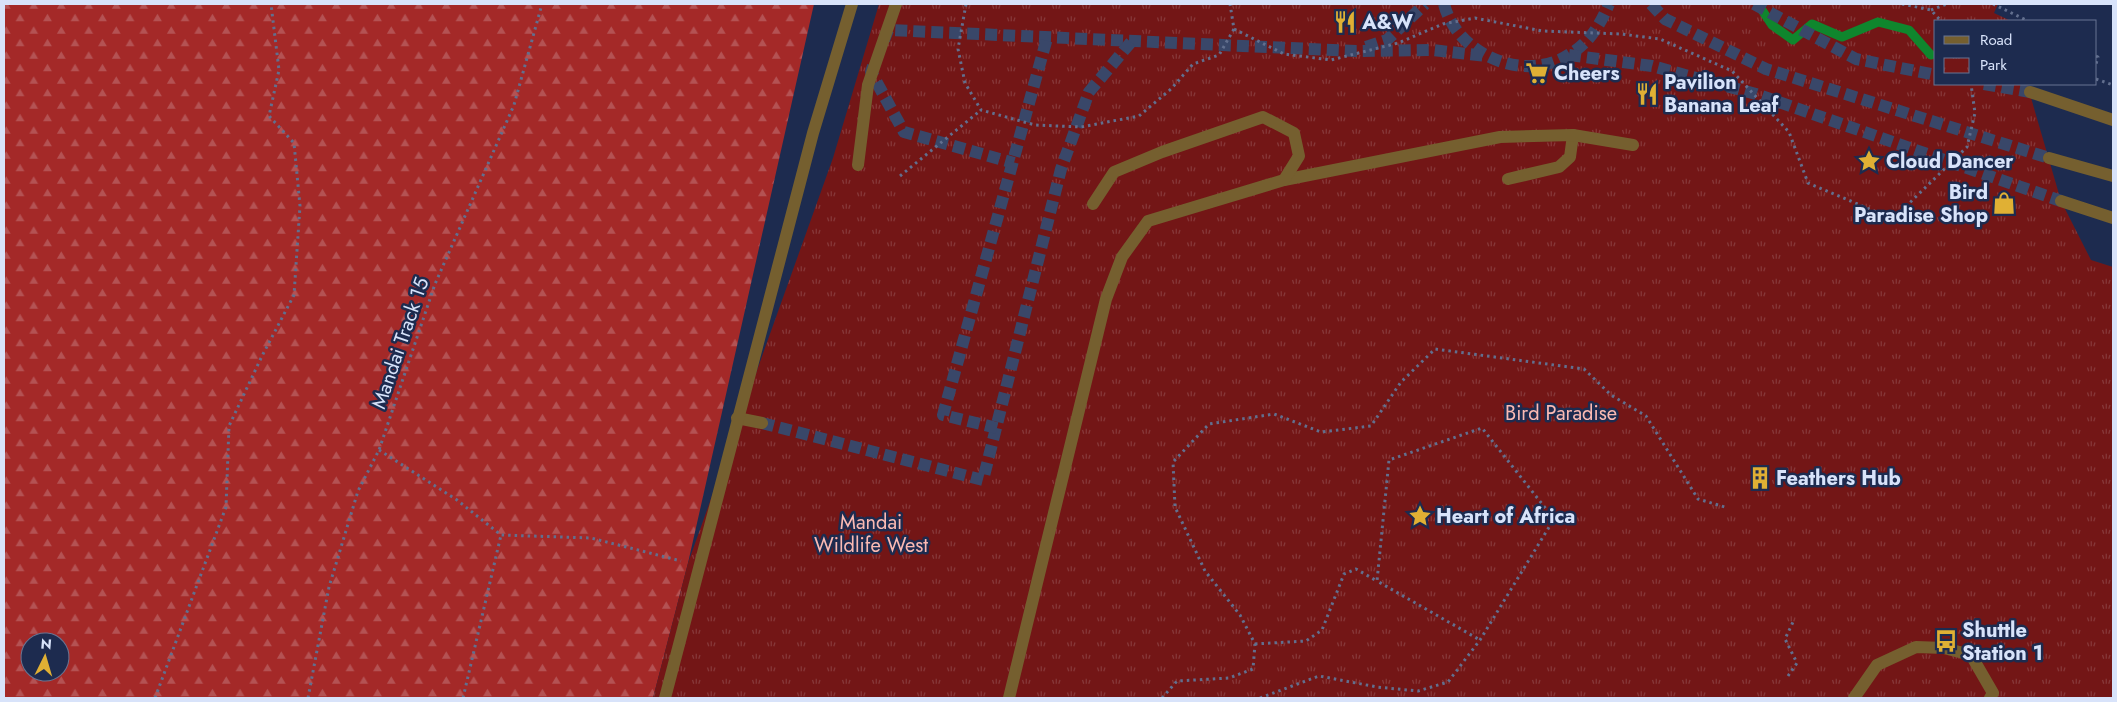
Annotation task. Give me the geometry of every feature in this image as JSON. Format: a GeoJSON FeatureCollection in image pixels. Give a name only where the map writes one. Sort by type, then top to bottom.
{"type":"FeatureCollection","features":[{"type":"Feature","properties":{"kind":"street"},"geometry":{"type":"LineString","coordinates":[[665,698],[813,132],[852,4]]}},
{"type":"Feature","properties":{"kind":"street"},"geometry":{"type":"LineString","coordinates":[[858,165],[868,85],[896,4]]}},
{"type":"Feature","properties":{"kind":"street"},"geometry":{"type":"LineString","coordinates":[[2030,92],[2113,120]]}},
{"type":"Feature","properties":{"kind":"street"},"geometry":{"type":"LineString","coordinates":[[1093,204],[1114,172],[1162,152],[1263,117],[1294,133],[1299,156],[1284,180]]}},
{"type":"Feature","properties":{"kind":"street"},"geometry":{"type":"LineString","coordinates":[[1508,179],[1559,168],[1570,157],[1574,135]]}},
{"type":"Feature","properties":{"kind":"street"},"geometry":{"type":"LineString","coordinates":[[1009,698],[1106,298],[1122,256],[1148,221],[1284,180],[1500,137],[1574,135],[1633,146]]}},
{"type":"Feature","properties":{"kind":"street"},"geometry":{"type":"LineString","coordinates":[[2049,158],[2113,176]]}},
{"type":"Feature","properties":{"kind":"street"},"geometry":{"type":"LineString","coordinates":[[2061,201],[2113,218]]}},
{"type":"Feature","properties":{"kind":"street"},"geometry":{"type":"LineString","coordinates":[[737,418],[762,423]]}},
{"type":"Feature","properties":{"kind":"street"},"geometry":{"type":"LineString","coordinates":[[1854,698],[1876,665],[1916,647],[1944,648],[1971,655],[1992,693],[1990,698]]}},
{"type":"Feature","properties":{"kind":"path"},"geometry":{"type":"LineString","coordinates":[[155,698],[226,508],[229,426],[262,356],[294,296],[300,206],[294,143],[269,116],[279,70],[271,4]]}},
{"type":"Feature","properties":{"kind":"path","name":"Mandai Track 15"},"geometry":{"type":"LineString","coordinates":[[308,698],[329,587],[358,491],[379,450],[435,284],[514,106],[542,4]]}},
{"type":"Feature","properties":{"kind":"path"},"geometry":{"type":"LineString","coordinates":[[966,4],[958,49],[965,83],[981,110],[1035,125],[1081,127],[1139,116],[1171,89],[1193,64],[1219,55],[1234,29],[1230,4]]}},
{"type":"Feature","properties":{"kind":"path"},"geometry":{"type":"LineString","coordinates":[[1902,4],[1932,10],[1947,4]]}},
{"type":"Feature","properties":{"kind":"path"},"geometry":{"type":"LineString","coordinates":[[1993,4],[2026,20]]}},
{"type":"Feature","properties":{"kind":"path"},"geometry":{"type":"LineString","coordinates":[[1932,10],[1940,20]]}},
{"type":"Feature","properties":{"kind":"path"},"geometry":{"type":"LineString","coordinates":[[1234,29],[1284,54],[1331,60],[1398,43],[1443,24],[1476,18],[1542,31],[1621,34],[1660,39],[1732,71],[1789,132],[1808,183],[1893,219],[1966,147],[1975,113],[1971,85]]}},
{"type":"Feature","properties":{"kind":"path"},"geometry":{"type":"LineString","coordinates":[[2097,79],[2113,85]]}},
{"type":"Feature","properties":{"kind":"path"},"geometry":{"type":"LineString","coordinates":[[900,176],[981,110]]}},
{"type":"Feature","properties":{"kind":"path"},"geometry":{"type":"LineString","coordinates":[[1162,698],[1177,681],[1229,678],[1253,669],[1255,644],[1240,615],[1205,571],[1175,507],[1173,462],[1209,424],[1274,414],[1321,432],[1371,426],[1401,382],[1435,350],[1584,369],[1611,395],[1646,416],[1698,499],[1728,508]]}},
{"type":"Feature","properties":{"kind":"path"},"geometry":{"type":"LineString","coordinates":[[1260,698],[1319,676],[1377,687],[1418,691],[1448,682],[1480,640],[1554,518],[1482,428],[1389,460],[1377,581]]}},
{"type":"Feature","properties":{"kind":"path"},"geometry":{"type":"LineString","coordinates":[[379,450],[457,500],[501,535],[591,538],[688,563]]}},
{"type":"Feature","properties":{"kind":"path"},"geometry":{"type":"LineString","coordinates":[[463,698],[501,535]]}},
{"type":"Feature","properties":{"kind":"path"},"geometry":{"type":"LineString","coordinates":[[1255,644],[1306,641],[1322,630],[1344,574],[1356,569],[1480,640]]}},
{"type":"Feature","properties":{"kind":"path"},"geometry":{"type":"LineString","coordinates":[[1788,676],[1797,663],[1785,639],[1794,622]]}},
{"type":"Feature","properties":{"kind":"green space"},"geometry":{"type":"Polygon","coordinates":[[[4,4],[814,4],[688,563],[653,698],[4,698],[4,4]]]}},
{"type":"Feature","properties":{"kind":"green space","name":"Bird Paradise"},"geometry":{"type":"Polygon","coordinates":[[[879,4],[1998,4],[1994,13],[2009,20],[1934,20],[1934,85],[2027,85],[2061,201],[2091,260],[2113,267],[2113,698],[653,698],[688,563],[833,158],[879,4]]]}},
{"type":"Feature","properties":{"kind":"waterway"},"geometry":{"type":"LineString","coordinates":[[1758,4],[1772,25],[1793,40],[1812,24],[1842,37],[1878,22],[1909,30],[1931,55]]}},
{"type":"Feature","properties":{"kind":"tunnel"},"geometry":{"type":"LineString","coordinates":[[1366,47],[1387,40],[1425,4]]}},
{"type":"Feature","properties":{"kind":"tunnel"},"geometry":{"type":"LineString","coordinates":[[1444,4],[1451,22],[1463,38],[1478,50],[1495,59],[1514,65],[1533,66],[1552,63],[1577,49],[1594,32],[1609,4]]}},
{"type":"Feature","properties":{"kind":"tunnel"},"geometry":{"type":"LineString","coordinates":[[1651,4],[1665,19],[1766,69],[2049,158]]}},
{"type":"Feature","properties":{"kind":"tunnel"},"geometry":{"type":"LineString","coordinates":[[1754,4],[1856,59],[1934,75]]}},
{"type":"Feature","properties":{"kind":"tunnel"},"geometry":{"type":"LineString","coordinates":[[884,40],[888,30],[1356,51],[1432,50],[1486,56]]}},
{"type":"Feature","properties":{"kind":"tunnel"},"geometry":{"type":"LineString","coordinates":[[997,428],[943,415],[1047,38]]}},
{"type":"Feature","properties":{"kind":"tunnel"},"geometry":{"type":"LineString","coordinates":[[762,423],[983,480],[1061,169],[1089,92],[1131,42]]}},
{"type":"Feature","properties":{"kind":"tunnel"},"geometry":{"type":"LineString","coordinates":[[1569,55],[1652,66],[1756,94],[2061,201]]}},
{"type":"Feature","properties":{"kind":"tunnel"},"geometry":{"type":"LineString","coordinates":[[873,66],[871,72],[904,132],[1014,163]]}},
{"type":"Feature","properties":{"kind":"tunnel"},"geometry":{"type":"LineString","coordinates":[[1990,85],[2030,92]]}},
{"type":"Feature","properties":{"kind":"place","name":"A&W"},"geometry":{"type":"Point","coordinates":[1345,22]}},
{"type":"Feature","properties":{"kind":"place","name":"Cheers"},"geometry":{"type":"Point","coordinates":[1537,73]}},
{"type":"Feature","properties":{"kind":"place","name":"Pavilion Banana Leaf"},"geometry":{"type":"Point","coordinates":[1647,94]}},
{"type":"Feature","properties":{"kind":"place","name":"Cloud Dancer"},"geometry":{"type":"Point","coordinates":[1869,161]}},
{"type":"Feature","properties":{"kind":"place","name":"Bird Paradise Shop"},"geometry":{"type":"Point","coordinates":[2004,203]}},
{"type":"Feature","properties":{"kind":"place","name":"Feathers Hub"},"geometry":{"type":"Point","coordinates":[1760,478]}},
{"type":"Feature","properties":{"kind":"place","name":"Heart of Africa"},"geometry":{"type":"Point","coordinates":[1420,516]}},
{"type":"Feature","properties":{"kind":"place","name":"Shuttle Station 1"},"geometry":{"type":"Point","coordinates":[1946,641]}},
{"type":"Feature","properties":{"kind":"park label","name":"Mandai Wildlife West"},"geometry":{"type":"Point","coordinates":[871,534]}}]}
